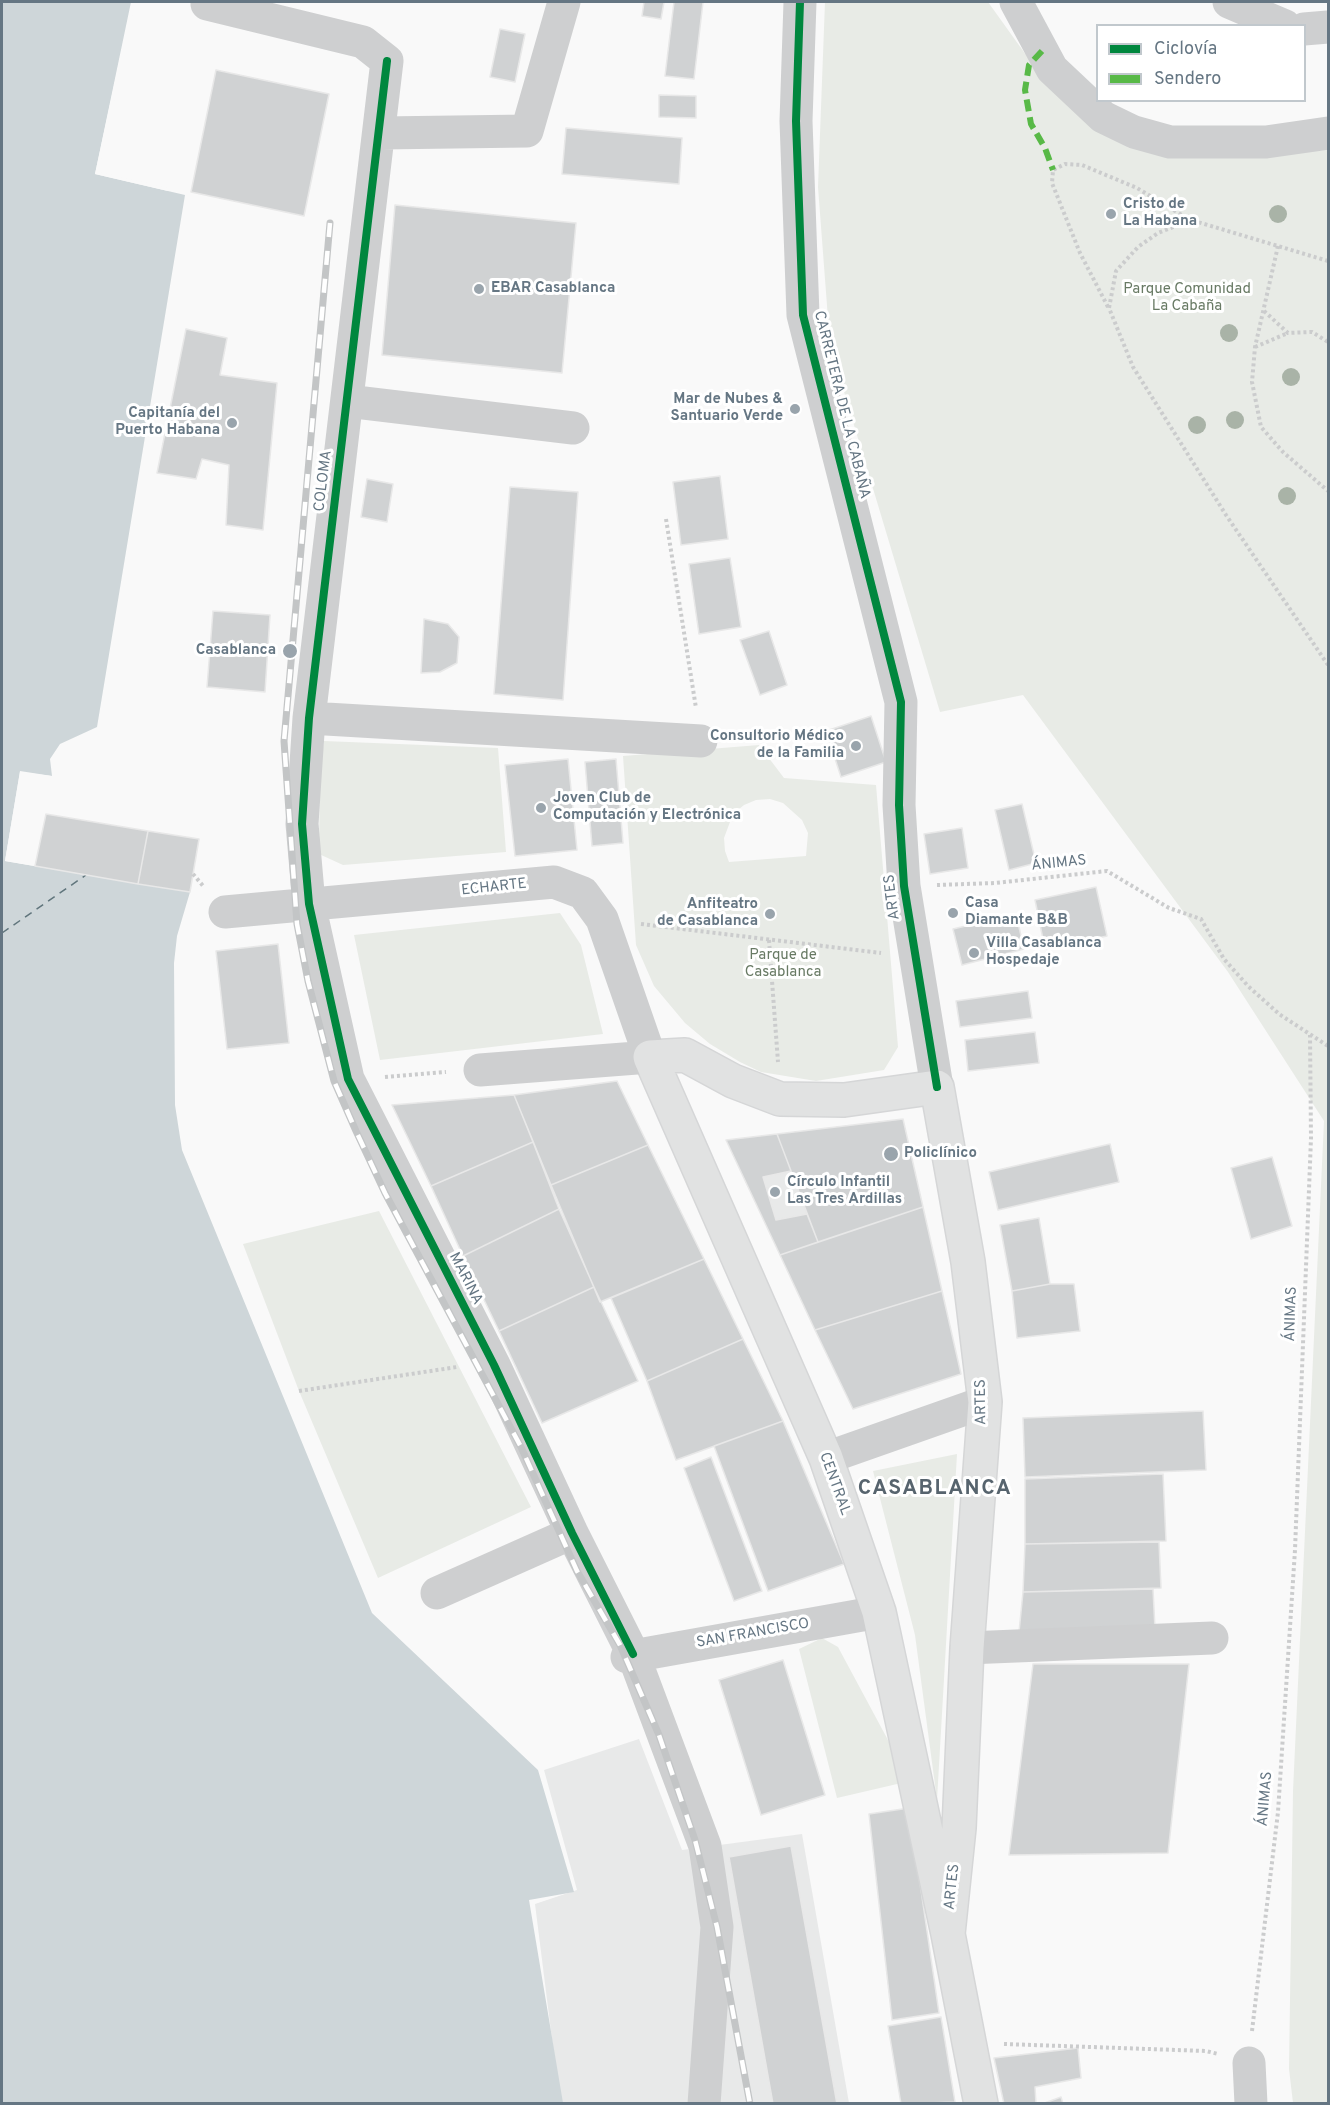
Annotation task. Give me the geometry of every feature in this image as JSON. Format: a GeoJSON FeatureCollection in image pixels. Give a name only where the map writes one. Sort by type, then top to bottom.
{"type":"FeatureCollection","features":[{"type":"Feature","properties":{"kind":"main road"},"geometry":{"type":"LineString","coordinates":[[650,1057],[685,1055],[733,1080],[780,1099],[844,1100],[937,1087]]}},
{"type":"Feature","properties":{"kind":"main road","name":"CENTRAL"},"geometry":{"type":"LineString","coordinates":[[650,1057],[826,1458],[879,1612],[948,1934]]}},
{"type":"Feature","properties":{"kind":"main road","name":"ARTES"},"geometry":{"type":"LineString","coordinates":[[937,1087],[968,1262],[985,1401],[967,1648],[959,1828],[948,1934],[981,2103]]}},
{"type":"Feature","properties":{"kind":"street"},"geometry":{"type":"LineString","coordinates":[[381,133],[527,132],[564,2]]}},
{"type":"Feature","properties":{"kind":"street","name":"CARRETERA DE LA CABAÑA"},"geometry":{"type":"LineString","coordinates":[[800,2],[796,121],[803,315],[901,702]]}},
{"type":"Feature","properties":{"kind":"street"},"geometry":{"type":"LineString","coordinates":[[1016,2],[1052,69],[1103,117],[1134,132],[1170,142],[1266,142],[1329,133]]}},
{"type":"Feature","properties":{"kind":"street"},"geometry":{"type":"LineString","coordinates":[[1229,2],[1280,24]]}},
{"type":"Feature","properties":{"kind":"street","name":"COLOMA"},"geometry":{"type":"LineString","coordinates":[[207,4],[363,42],[387,61],[381,133],[309,718],[302,824],[309,904]]}},
{"type":"Feature","properties":{"kind":"street"},"geometry":{"type":"LineString","coordinates":[[1306,29],[1329,27]]}},
{"type":"Feature","properties":{"kind":"street"},"geometry":{"type":"LineString","coordinates":[[347,401],[573,428]]}},
{"type":"Feature","properties":{"kind":"street","name":"ARTES"},"geometry":{"type":"LineString","coordinates":[[901,702],[899,805],[904,886],[937,1087]]}},
{"type":"Feature","properties":{"kind":"street"},"geometry":{"type":"LineString","coordinates":[[309,718],[701,741]]}},
{"type":"Feature","properties":{"kind":"street","name":"ECHARTE"},"geometry":{"type":"LineString","coordinates":[[225,912],[554,882],[583,893],[602,919],[650,1057]]}},
{"type":"Feature","properties":{"kind":"street","name":"MARINA"},"geometry":{"type":"LineString","coordinates":[[309,904],[348,1079],[494,1365],[630,1656],[705,1846],[717,1927],[704,2103]]}},
{"type":"Feature","properties":{"kind":"street"},"geometry":{"type":"LineString","coordinates":[[629,995],[685,1055]]}},
{"type":"Feature","properties":{"kind":"street"},"geometry":{"type":"LineString","coordinates":[[480,1070],[650,1057]]}},
{"type":"Feature","properties":{"kind":"street"},"geometry":{"type":"LineString","coordinates":[[826,1458],[985,1401]]}},
{"type":"Feature","properties":{"kind":"street"},"geometry":{"type":"LineString","coordinates":[[437,1593],[572,1533]]}},
{"type":"Feature","properties":{"kind":"street","name":"SAN FRANCISCO"},"geometry":{"type":"LineString","coordinates":[[630,1656],[879,1612]]}},
{"type":"Feature","properties":{"kind":"street"},"geometry":{"type":"LineString","coordinates":[[967,1648],[1212,1638]]}},
{"type":"Feature","properties":{"kind":"street"},"geometry":{"type":"LineString","coordinates":[[1249,2063],[1251,2103]]}},
{"type":"Feature","properties":{"kind":"path"},"geometry":{"type":"LineString","coordinates":[[1329,261],[1191,220],[1137,188],[1082,165],[1065,164],[1053,170],[1052,183],[1080,253],[1109,308],[1133,367],[1226,516],[1329,665]]}},
{"type":"Feature","properties":{"kind":"path"},"geometry":{"type":"LineString","coordinates":[[1109,308],[1116,271],[1138,247],[1158,233],[1191,220]]}},
{"type":"Feature","properties":{"kind":"path"},"geometry":{"type":"LineString","coordinates":[[1278,246],[1255,347],[1252,382],[1261,427],[1283,452],[1329,490]]}},
{"type":"Feature","properties":{"kind":"path"},"geometry":{"type":"LineString","coordinates":[[1264,311],[1288,333]]}},
{"type":"Feature","properties":{"kind":"path"},"geometry":{"type":"LineString","coordinates":[[1255,347],[1288,333],[1312,332],[1329,342]]}},
{"type":"Feature","properties":{"kind":"path"},"geometry":{"type":"LineString","coordinates":[[666,519],[701,741]]}},
{"type":"Feature","properties":{"kind":"path"},"geometry":{"type":"LineString","coordinates":[[602,919],[915,956]]}},
{"type":"Feature","properties":{"kind":"path"},"geometry":{"type":"LineString","coordinates":[[769,940],[780,1099]]}},
{"type":"Feature","properties":{"kind":"path"},"geometry":{"type":"LineString","coordinates":[[1310,1035],[1329,1046]]}},
{"type":"Feature","properties":{"kind":"path"},"geometry":{"type":"LineString","coordinates":[[348,1079],[480,1070]]}},
{"type":"Feature","properties":{"kind":"path"},"geometry":{"type":"LineString","coordinates":[[299,1391],[478,1364],[494,1365]]}},
{"type":"Feature","properties":{"kind":"path"},"geometry":{"type":"LineString","coordinates":[[970,2042],[1206,2050],[1249,2063]]}},
{"type":"Feature","properties":{"kind":"shaded area"},"geometry":{"type":"Polygon","coordinates":[[[2,2],[132,2],[95,174],[185,195],[97,727],[60,744],[50,759],[52,776],[20,772],[5,861],[190,892],[177,936],[174,963],[175,1105],[182,1150],[372,1613],[538,1770],[574,1892],[529,1900],[563,2103],[2,2104],[2,2]]]}},
{"type":"Feature","properties":{"kind":"shaded area","name":"Círculo Infantil Las Tres Ardillas"},"geometry":{"type":"Polygon","coordinates":[[[777,1134],[818,1242],[780,1255],[726,1140],[777,1134]]]}},
{"type":"Feature","properties":{"kind":"shaded area"},"geometry":{"type":"Polygon","coordinates":[[[639,1739],[682,1850],[802,1834],[849,2103],[560,2103],[535,1904],[577,1890],[544,1770],[639,1739]]]}},
{"type":"Feature","properties":{"kind":"green space","name":"Parque Comunidad La Cabaña"},"geometry":{"type":"Polygon","coordinates":[[[825,2],[988,2],[1049,87],[1190,158],[1328,150],[1328,2103],[1293,2103],[1289,2069],[1293,1791],[1324,1121],[1228,972],[1023,695],[940,712],[830,345],[818,187],[825,2]]]}},
{"type":"Feature","properties":{"kind":"green space"},"geometry":{"type":"Polygon","coordinates":[[[324,741],[498,748],[506,852],[343,865],[319,854],[320,769],[324,741]]]}},
{"type":"Feature","properties":{"kind":"green space","name":"Parque de Casablanca"},"geometry":{"type":"Polygon","coordinates":[[[759,745],[784,778],[876,785],[898,1047],[884,1070],[816,1081],[761,1072],[710,1044],[685,1023],[654,986],[636,945],[623,756],[759,745]],[[770,799],[756,800],[744,805],[733,814],[724,838],[729,862],[806,856],[808,833],[802,820],[783,803],[770,799]]]}},
{"type":"Feature","properties":{"kind":"green space"},"geometry":{"type":"Polygon","coordinates":[[[560,913],[581,945],[603,1034],[380,1060],[354,935],[560,913]]]}},
{"type":"Feature","properties":{"kind":"green space"},"geometry":{"type":"Polygon","coordinates":[[[379,1211],[531,1507],[378,1578],[299,1391],[243,1244],[379,1211]]]}},
{"type":"Feature","properties":{"kind":"green space"},"geometry":{"type":"Polygon","coordinates":[[[957,1454],[937,1800],[915,1635],[873,1471],[957,1454]]]}},
{"type":"Feature","properties":{"kind":"green space"},"geometry":{"type":"Polygon","coordinates":[[[822,1638],[838,1647],[910,1781],[837,1798],[799,1649],[822,1638]]]}},
{"type":"Feature","properties":{"kind":"pier"},"geometry":{"type":"Polygon","coordinates":[[[131,2],[135,2],[99,172],[169,188],[168,191],[95,174],[131,2]]]}},
{"type":"Feature","properties":{"kind":"pier"},"geometry":{"type":"Polygon","coordinates":[[[20,771],[52,776],[51,779],[22,775],[9,859],[139,881],[138,884],[5,861],[20,771]]]}},
{"type":"Feature","properties":{"kind":"building"},"geometry":{"type":"Polygon","coordinates":[[[644,2],[664,2],[661,19],[642,16],[644,2]]]}},
{"type":"Feature","properties":{"kind":"building"},"geometry":{"type":"Polygon","coordinates":[[[674,2],[703,2],[694,79],[665,76],[674,2]]]}},
{"type":"Feature","properties":{"kind":"building"},"geometry":{"type":"Polygon","coordinates":[[[500,29],[525,34],[515,82],[490,77],[500,29]]]}},
{"type":"Feature","properties":{"kind":"building"},"geometry":{"type":"Polygon","coordinates":[[[216,70],[329,94],[304,216],[191,192],[216,70]]]}},
{"type":"Feature","properties":{"kind":"building"},"geometry":{"type":"Polygon","coordinates":[[[659,95],[696,96],[696,118],[659,117],[659,95]]]}},
{"type":"Feature","properties":{"kind":"building"},"geometry":{"type":"Polygon","coordinates":[[[566,128],[682,138],[679,184],[562,174],[566,128]]]}},
{"type":"Feature","properties":{"kind":"building","name":"EBAR Casablanca"},"geometry":{"type":"Polygon","coordinates":[[[395,205],[576,223],[562,373],[382,355],[395,205]]]}},
{"type":"Feature","properties":{"kind":"building"},"geometry":{"type":"Polygon","coordinates":[[[186,329],[227,338],[220,375],[277,383],[263,530],[226,525],[229,465],[202,459],[196,479],[157,473],[186,329]]]}},
{"type":"Feature","properties":{"kind":"building"},"geometry":{"type":"Polygon","coordinates":[[[720,476],[728,539],[681,545],[673,482],[720,476]]]}},
{"type":"Feature","properties":{"kind":"building"},"geometry":{"type":"Polygon","coordinates":[[[367,479],[393,484],[387,522],[361,517],[367,479]]]}},
{"type":"Feature","properties":{"kind":"building"},"geometry":{"type":"Polygon","coordinates":[[[510,487],[578,492],[563,700],[494,694],[510,487]]]}},
{"type":"Feature","properties":{"kind":"building"},"geometry":{"type":"Polygon","coordinates":[[[730,558],[741,627],[699,634],[689,564],[730,558]]]}},
{"type":"Feature","properties":{"kind":"building"},"geometry":{"type":"Polygon","coordinates":[[[213,611],[270,615],[265,692],[207,687],[213,611]]]}},
{"type":"Feature","properties":{"kind":"building"},"geometry":{"type":"Polygon","coordinates":[[[424,619],[448,624],[459,637],[457,663],[440,672],[421,673],[424,619]]]}},
{"type":"Feature","properties":{"kind":"building"},"geometry":{"type":"Polygon","coordinates":[[[769,631],[787,685],[760,695],[740,640],[769,631]]]}},
{"type":"Feature","properties":{"kind":"building","name":"Consultorio Médico de la Familia"},"geometry":{"type":"Polygon","coordinates":[[[871,716],[886,762],[841,777],[826,731],[871,716]]]}},
{"type":"Feature","properties":{"kind":"building","name":"Joven Club de Computación y Electrónica"},"geometry":{"type":"Polygon","coordinates":[[[568,759],[577,850],[515,856],[505,765],[568,759]]]}},
{"type":"Feature","properties":{"kind":"building"},"geometry":{"type":"Polygon","coordinates":[[[616,759],[623,843],[592,846],[585,762],[616,759]]]}},
{"type":"Feature","properties":{"kind":"building"},"geometry":{"type":"Polygon","coordinates":[[[1022,804],[1036,863],[1009,870],[995,810],[1022,804]]]}},
{"type":"Feature","properties":{"kind":"building"},"geometry":{"type":"Polygon","coordinates":[[[46,814],[148,831],[138,884],[35,866],[46,814]]]}},
{"type":"Feature","properties":{"kind":"building"},"geometry":{"type":"Polygon","coordinates":[[[962,828],[968,868],[930,874],[924,834],[962,828]]]}},
{"type":"Feature","properties":{"kind":"building"},"geometry":{"type":"Polygon","coordinates":[[[148,831],[199,839],[190,892],[138,884],[148,831]]]}},
{"type":"Feature","properties":{"kind":"building"},"geometry":{"type":"Polygon","coordinates":[[[1096,887],[1107,936],[1045,949],[1035,900],[1096,887]]]}},
{"type":"Feature","properties":{"kind":"building"},"geometry":{"type":"Polygon","coordinates":[[[1016,914],[1024,949],[962,965],[953,929],[1016,914]]]}},
{"type":"Feature","properties":{"kind":"building"},"geometry":{"type":"Polygon","coordinates":[[[278,944],[289,1043],[227,1049],[216,951],[278,944]]]}},
{"type":"Feature","properties":{"kind":"building"},"geometry":{"type":"Polygon","coordinates":[[[1028,991],[1032,1018],[960,1027],[956,1001],[1028,991]]]}},
{"type":"Feature","properties":{"kind":"building"},"geometry":{"type":"Polygon","coordinates":[[[1035,1032],[1039,1063],[968,1071],[965,1040],[1035,1032]]]}},
{"type":"Feature","properties":{"kind":"building"},"geometry":{"type":"Polygon","coordinates":[[[617,1081],[648,1145],[551,1185],[514,1095],[617,1081]]]}},
{"type":"Feature","properties":{"kind":"building"},"geometry":{"type":"Polygon","coordinates":[[[514,1095],[533,1142],[431,1186],[392,1105],[514,1095]]]}},
{"type":"Feature","properties":{"kind":"building"},"geometry":{"type":"Polygon","coordinates":[[[903,1119],[923,1207],[818,1242],[777,1134],[903,1119]]]}},
{"type":"Feature","properties":{"kind":"building","name":"Círculo Infantil Las Tres Ardillas"},"geometry":{"type":"Polygon","coordinates":[[[777,1134],[791,1171],[763,1177],[776,1220],[807,1214],[818,1242],[780,1255],[726,1140],[777,1134]]]}},
{"type":"Feature","properties":{"kind":"building"},"geometry":{"type":"Polygon","coordinates":[[[533,1142],[559,1209],[463,1256],[431,1186],[533,1142]]]}},
{"type":"Feature","properties":{"kind":"building"},"geometry":{"type":"Polygon","coordinates":[[[1110,1144],[1119,1182],[998,1210],[989,1172],[1110,1144]]]}},
{"type":"Feature","properties":{"kind":"building"},"geometry":{"type":"Polygon","coordinates":[[[648,1145],[704,1259],[600,1302],[551,1185],[648,1145]]]}},
{"type":"Feature","properties":{"kind":"building"},"geometry":{"type":"Polygon","coordinates":[[[1272,1157],[1292,1226],[1251,1239],[1231,1168],[1272,1157]]]}},
{"type":"Feature","properties":{"kind":"building"},"geometry":{"type":"Polygon","coordinates":[[[923,1207],[942,1291],[815,1330],[780,1255],[923,1207]]]}},
{"type":"Feature","properties":{"kind":"building"},"geometry":{"type":"Polygon","coordinates":[[[559,1209],[594,1287],[499,1331],[463,1256],[559,1209]]]}},
{"type":"Feature","properties":{"kind":"building"},"geometry":{"type":"Polygon","coordinates":[[[1039,1218],[1050,1284],[1012,1291],[1000,1225],[1039,1218]]]}},
{"type":"Feature","properties":{"kind":"building"},"geometry":{"type":"Polygon","coordinates":[[[704,1259],[743,1339],[647,1381],[611,1298],[704,1259]]]}},
{"type":"Feature","properties":{"kind":"building"},"geometry":{"type":"Polygon","coordinates":[[[1050,1284],[1074,1284],[1080,1331],[1017,1338],[1012,1291],[1050,1284]]]}},
{"type":"Feature","properties":{"kind":"building"},"geometry":{"type":"Polygon","coordinates":[[[594,1287],[638,1381],[542,1423],[499,1331],[594,1287]]]}},
{"type":"Feature","properties":{"kind":"building"},"geometry":{"type":"Polygon","coordinates":[[[942,1291],[961,1374],[853,1409],[815,1330],[942,1291]]]}},
{"type":"Feature","properties":{"kind":"building"},"geometry":{"type":"Polygon","coordinates":[[[743,1339],[783,1421],[676,1460],[647,1381],[743,1339]]]}},
{"type":"Feature","properties":{"kind":"building"},"geometry":{"type":"Polygon","coordinates":[[[1203,1411],[1206,1470],[1025,1477],[1023,1418],[1203,1411]]]}},
{"type":"Feature","properties":{"kind":"building"},"geometry":{"type":"Polygon","coordinates":[[[783,1421],[844,1564],[768,1591],[714,1446],[783,1421]]]}},
{"type":"Feature","properties":{"kind":"building"},"geometry":{"type":"Polygon","coordinates":[[[711,1457],[762,1591],[734,1601],[684,1468],[711,1457]]]}},
{"type":"Feature","properties":{"kind":"building"},"geometry":{"type":"Polygon","coordinates":[[[1163,1474],[1166,1541],[1025,1544],[1025,1479],[1163,1474]]]}},
{"type":"Feature","properties":{"kind":"building"},"geometry":{"type":"Polygon","coordinates":[[[1159,1542],[1161,1588],[1023,1592],[1025,1544],[1159,1542]]]}},
{"type":"Feature","properties":{"kind":"building"},"geometry":{"type":"Polygon","coordinates":[[[1153,1589],[1155,1629],[1019,1632],[1023,1592],[1153,1589]]]}},
{"type":"Feature","properties":{"kind":"building"},"geometry":{"type":"Polygon","coordinates":[[[783,1660],[825,1795],[761,1815],[719,1680],[783,1660]]]}},
{"type":"Feature","properties":{"kind":"building"},"geometry":{"type":"Polygon","coordinates":[[[1033,1664],[1189,1664],[1168,1853],[1009,1855],[1033,1664]]]}},
{"type":"Feature","properties":{"kind":"building"},"geometry":{"type":"Polygon","coordinates":[[[909,1808],[939,2013],[892,2020],[869,1814],[909,1808]]]}},
{"type":"Feature","properties":{"kind":"building"},"geometry":{"type":"Polygon","coordinates":[[[791,1846],[837,2104],[773,2104],[729,1857],[791,1846]]]}},
{"type":"Feature","properties":{"kind":"building"},"geometry":{"type":"Polygon","coordinates":[[[941,2017],[955,2102],[901,2104],[888,2026],[941,2017]]]}},
{"type":"Feature","properties":{"kind":"building"},"geometry":{"type":"Polygon","coordinates":[[[1078,2048],[1081,2078],[1035,2087],[1036,2104],[1004,2104],[994,2058],[1078,2048]]]}},
{"type":"Feature","properties":{"kind":"building"},"geometry":{"type":"Polygon","coordinates":[[[1061,2097],[1063,2104],[1042,2104],[1061,2097]]]}},
{"type":"Feature","properties":{"kind":"ferry route"},"geometry":{"type":"LineString","coordinates":[[2,933],[86,875]]}},
{"type":"Feature","properties":{"kind":"railway"},"geometry":{"type":"LineString","coordinates":[[330,223],[284,741],[297,924],[308,981],[334,1081],[356,1131],[385,1193],[521,1447],[577,1571],[620,1645],[659,1735],[695,1840],[717,1927],[750,2104]]}},
{"type":"Feature","properties":{"kind":"marked path"},"geometry":{"type":"LineString","coordinates":[[1042,51],[1029,65],[1025,90],[1031,124],[1045,148],[1053,170]]}},
{"type":"Feature","properties":{"kind":"cycle path"},"geometry":{"type":"LineString","coordinates":[[800,2],[796,121],[803,315],[901,702],[899,805],[904,886],[937,1087]]}},
{"type":"Feature","properties":{"kind":"cycle path"},"geometry":{"type":"LineString","coordinates":[[387,61],[309,718],[302,824],[309,904],[348,1079],[494,1365],[572,1533],[633,1654]]}},
{"type":"Feature","properties":{"kind":"place","name":"Cristo de La Habana"},"geometry":{"type":"Point","coordinates":[1111,214]}},
{"type":"Feature","properties":{"kind":"place","name":"EBAR Casablanca"},"geometry":{"type":"Point","coordinates":[479,289]}},
{"type":"Feature","properties":{"kind":"place","name":"Mar de Nubes & Santuario Verde"},"geometry":{"type":"Point","coordinates":[795,409]}},
{"type":"Feature","properties":{"kind":"place","name":"Capitanía del Puerto Habana"},"geometry":{"type":"Point","coordinates":[232,423]}},
{"type":"Feature","properties":{"kind":"place","name":"Casablanca"},"geometry":{"type":"Point","coordinates":[290,651]}},
{"type":"Feature","properties":{"kind":"place","name":"Consultorio Médico de la Familia"},"geometry":{"type":"Point","coordinates":[856,746]}},
{"type":"Feature","properties":{"kind":"place","name":"Joven Club de Computación y Electrónica"},"geometry":{"type":"Point","coordinates":[541,808]}},
{"type":"Feature","properties":{"kind":"place","name":"Casa Diamante B&B"},"geometry":{"type":"Point","coordinates":[953,913]}},
{"type":"Feature","properties":{"kind":"place","name":"Anfiteatro de Casablanca"},"geometry":{"type":"Point","coordinates":[770,914]}},
{"type":"Feature","properties":{"kind":"place","name":"Villa Casablanca Hospedaje"},"geometry":{"type":"Point","coordinates":[974,953]}},
{"type":"Feature","properties":{"kind":"place","name":"Policlínico"},"geometry":{"type":"Point","coordinates":[891,1154]}},
{"type":"Feature","properties":{"kind":"place","name":"Círculo Infantil Las Tres Ardillas"},"geometry":{"type":"Point","coordinates":[775,1192]}},
{"type":"Feature","properties":{"kind":"district","name":"CASABLANCA"},"geometry":{"type":"Point","coordinates":[935,1490]}}]}
